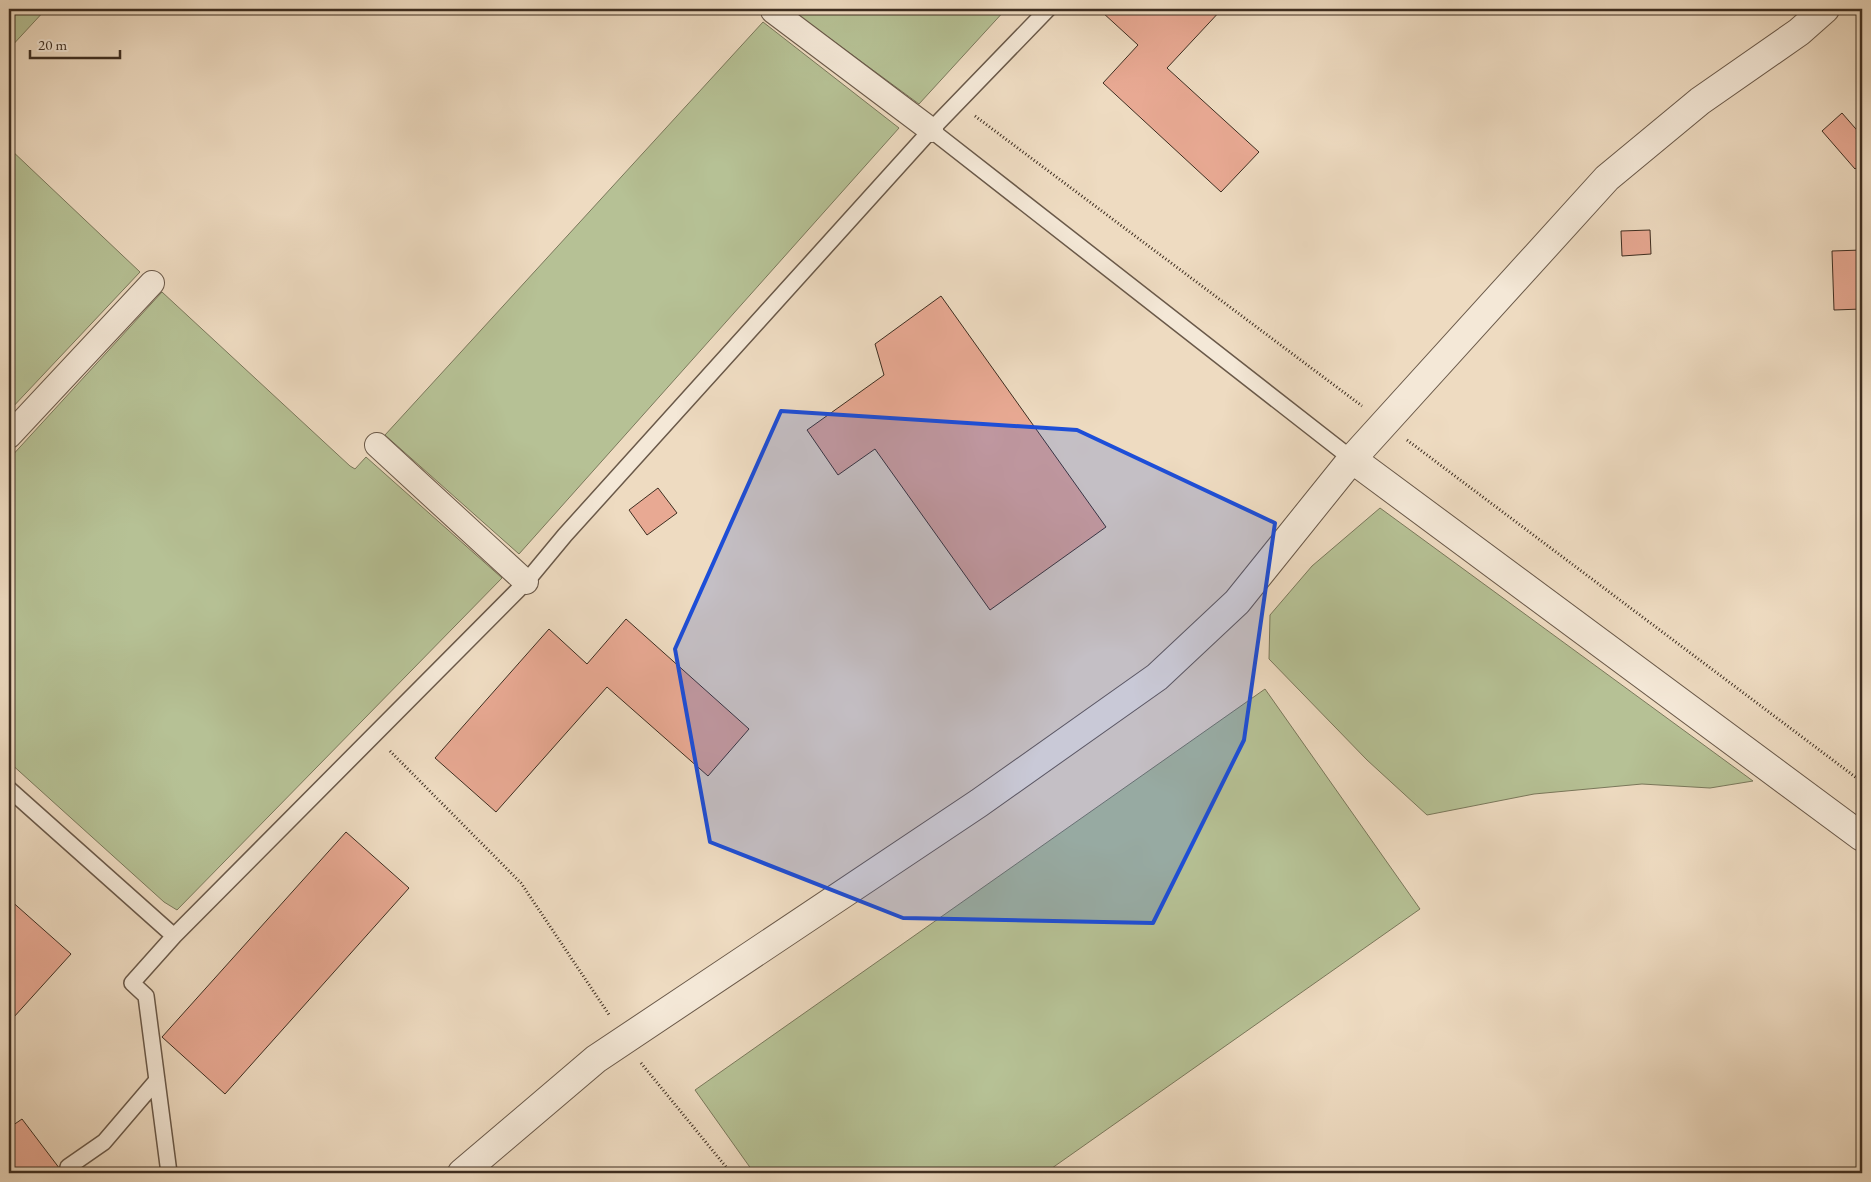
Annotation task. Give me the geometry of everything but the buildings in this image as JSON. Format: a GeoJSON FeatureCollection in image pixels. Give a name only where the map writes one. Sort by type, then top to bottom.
{"type":"FeatureCollection","features":[{"type":"Feature","properties":{"kind":"street"},"geometry":{"type":"LineString","coordinates":[[462,1173],[596,1059],[979,803],[1157,677],[1237,602],[1352,459],[1607,178],[1700,101],[1799,32],[1824,9]]}},
{"type":"Feature","properties":{"kind":"street"},"geometry":{"type":"LineString","coordinates":[[774,11],[931,130]]}},
{"type":"Feature","properties":{"kind":"street"},"geometry":{"type":"LineString","coordinates":[[9,436],[152,283]]}},
{"type":"Feature","properties":{"kind":"street"},"geometry":{"type":"LineString","coordinates":[[376,445],[526,582]]}},
{"type":"Feature","properties":{"kind":"street"},"geometry":{"type":"LineString","coordinates":[[1352,459],[1862,837]]}},
{"type":"Feature","properties":{"kind":"lane"},"geometry":{"type":"LineString","coordinates":[[169,1173],[146,996],[132,983],[174,936],[526,582],[564,535],[931,130],[1048,9]]}},
{"type":"Feature","properties":{"kind":"lane"},"geometry":{"type":"LineString","coordinates":[[931,130],[1352,459]]}},
{"type":"Feature","properties":{"kind":"lane"},"geometry":{"type":"LineString","coordinates":[[9,789],[174,936]]}},
{"type":"Feature","properties":{"kind":"lane"},"geometry":{"type":"LineString","coordinates":[[68,1167],[104,1142],[157,1080]]}},
{"type":"Feature","properties":{"kind":"path"},"geometry":{"type":"LineString","coordinates":[[971,112],[1862,782]]}},
{"type":"Feature","properties":{"kind":"path"},"geometry":{"type":"LineString","coordinates":[[374,735],[521,884],[624,1040],[647,1071],[731,1173]]}},
{"type":"Feature","properties":{"kind":"highlighted area"},"geometry":{"type":"Polygon","coordinates":[[[781,411],[1077,430],[1275,523],[1244,740],[1153,923],[903,918],[710,842],[675,649],[781,411]]]}},
{"type":"Feature","properties":{"kind":"green space"},"geometry":{"type":"Polygon","coordinates":[[[9,9],[46,9],[9,49],[9,9]]]}},
{"type":"Feature","properties":{"kind":"green space"},"geometry":{"type":"Polygon","coordinates":[[[790,9],[1006,9],[919,104],[790,9]]]}},
{"type":"Feature","properties":{"kind":"green space"},"geometry":{"type":"Polygon","coordinates":[[[763,22],[899,128],[519,554],[385,435],[763,22]]]}},
{"type":"Feature","properties":{"kind":"green space"},"geometry":{"type":"Polygon","coordinates":[[[9,148],[140,272],[9,411],[9,148]]]}},
{"type":"Feature","properties":{"kind":"green space"},"geometry":{"type":"Polygon","coordinates":[[[162,292],[350,466],[355,469],[366,457],[502,578],[177,910],[164,902],[9,762],[9,459],[162,292]]]}},
{"type":"Feature","properties":{"kind":"green space"},"geometry":{"type":"Polygon","coordinates":[[[1380,508],[1753,781],[1710,788],[1642,784],[1534,794],[1427,815],[1367,760],[1269,659],[1270,615],[1312,566],[1380,508]]]}},
{"type":"Feature","properties":{"kind":"green space"},"geometry":{"type":"Polygon","coordinates":[[[1265,689],[1420,909],[1045,1173],[754,1173],[695,1090],[1265,689]]]}}]}
